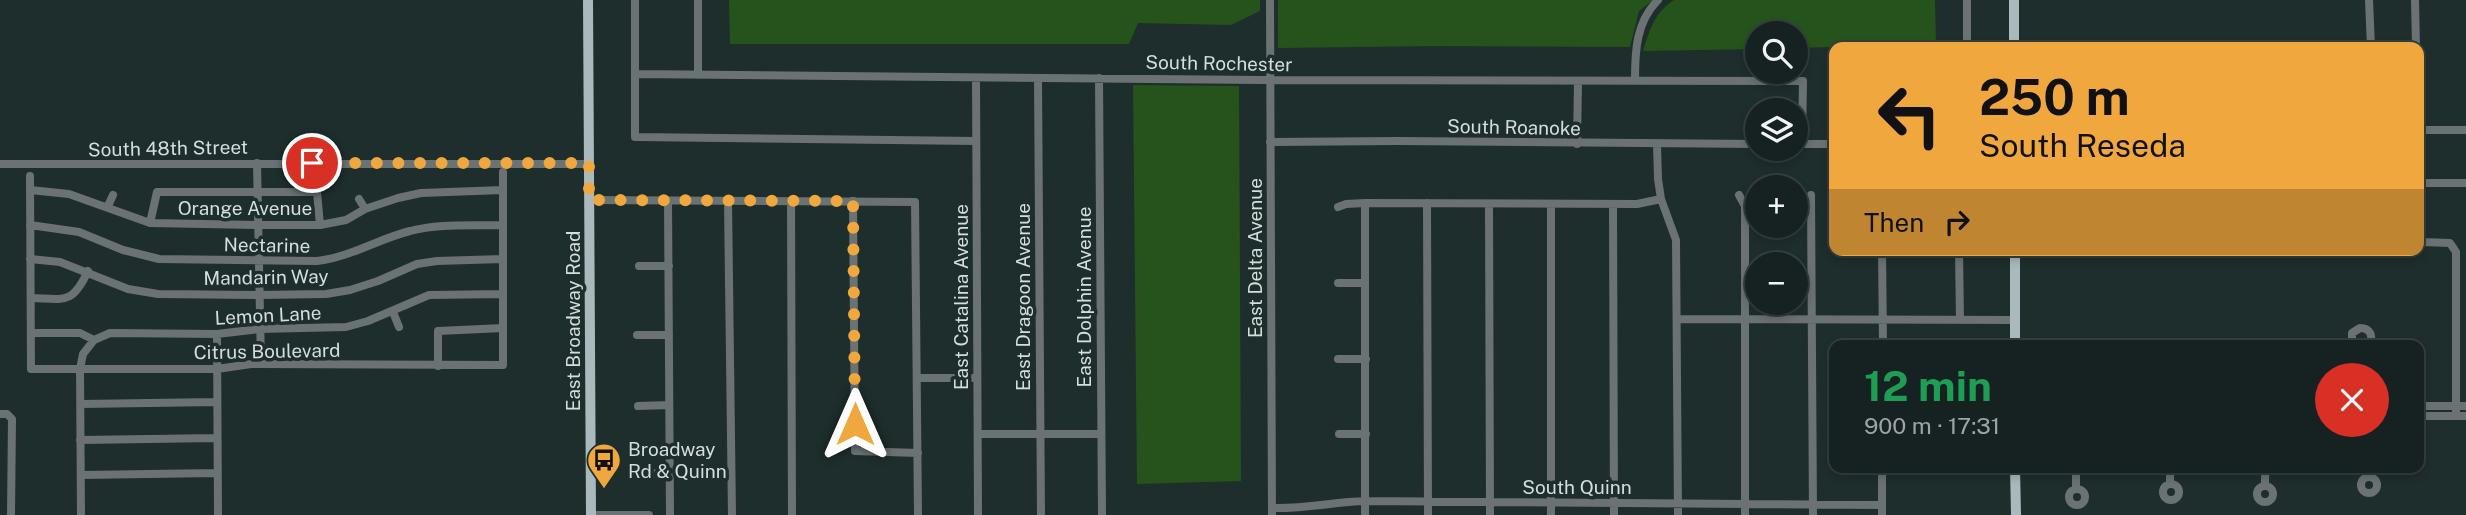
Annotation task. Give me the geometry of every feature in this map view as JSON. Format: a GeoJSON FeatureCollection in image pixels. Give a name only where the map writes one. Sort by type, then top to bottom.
{"type":"FeatureCollection","features":[{"type":"Feature","properties":{"kind":"main road","name":"East Broadway Road"},"geometry":{"type":"LineString","coordinates":[[589,0],[592,515]]}},
{"type":"Feature","properties":{"kind":"main road"},"geometry":{"type":"LineString","coordinates":[[2014,0],[2014,42]]}},
{"type":"Feature","properties":{"kind":"main road"},"geometry":{"type":"LineString","coordinates":[[2015,256],[2015,340]]}},
{"type":"Feature","properties":{"kind":"main road"},"geometry":{"type":"LineString","coordinates":[[2015,473],[2016,515]]}},
{"type":"Feature","properties":{"kind":"street"},"geometry":{"type":"LineString","coordinates":[[635,0],[635,137],[976,141]]}},
{"type":"Feature","properties":{"kind":"street"},"geometry":{"type":"LineString","coordinates":[[698,0],[698,75]]}},
{"type":"Feature","properties":{"kind":"street","name":"East Delta Avenue"},"geometry":{"type":"LineString","coordinates":[[1270,0],[1272,512]]}},
{"type":"Feature","properties":{"kind":"street"},"geometry":{"type":"LineString","coordinates":[[1636,80],[1637,36],[1648,10],[1658,0]]}},
{"type":"Feature","properties":{"kind":"street"},"geometry":{"type":"LineString","coordinates":[[1967,0],[1967,42]]}},
{"type":"Feature","properties":{"kind":"street"},"geometry":{"type":"LineString","coordinates":[[2369,0],[2371,42]]}},
{"type":"Feature","properties":{"kind":"street"},"geometry":{"type":"LineString","coordinates":[[2415,0],[2416,42]]}},
{"type":"Feature","properties":{"kind":"street","name":"South Rochester"},"geometry":{"type":"LineString","coordinates":[[635,74],[1270,80],[1803,80],[1802,98]]}},
{"type":"Feature","properties":{"kind":"street","name":"East Catalina Avenue"},"geometry":{"type":"LineString","coordinates":[[976,78],[978,515]]}},
{"type":"Feature","properties":{"kind":"street","name":"East Dragoon Avenue"},"geometry":{"type":"LineString","coordinates":[[1038,78],[1041,515]]}},
{"type":"Feature","properties":{"kind":"street","name":"East Dolphin Avenue"},"geometry":{"type":"LineString","coordinates":[[1099,78],[1102,515]]}},
{"type":"Feature","properties":{"kind":"street"},"geometry":{"type":"LineString","coordinates":[[1577,144],[1578,81]]}},
{"type":"Feature","properties":{"kind":"street"},"geometry":{"type":"LineString","coordinates":[[2424,130],[2466,130]]}},
{"type":"Feature","properties":{"kind":"street","name":"South Roanoke"},"geometry":{"type":"LineString","coordinates":[[1270,142],[1745,144]]}},
{"type":"Feature","properties":{"kind":"street"},"geometry":{"type":"LineString","coordinates":[[1657,144],[1661,199],[1676,240],[1678,515]]}},
{"type":"Feature","properties":{"kind":"street"},"geometry":{"type":"LineString","coordinates":[[1808,144],[1829,144]]}},
{"type":"Feature","properties":{"kind":"street"},"geometry":{"type":"LineString","coordinates":[[257,163],[261,364]]}},
{"type":"Feature","properties":{"kind":"street","name":"South 48th Street"},"geometry":{"type":"LineString","coordinates":[[0,164],[589,163]]}},
{"type":"Feature","properties":{"kind":"street"},"geometry":{"type":"LineString","coordinates":[[438,366],[438,331],[503,328],[503,172]]}},
{"type":"Feature","properties":{"kind":"street"},"geometry":{"type":"LineString","coordinates":[[30,176],[31,333]]}},
{"type":"Feature","properties":{"kind":"street"},"geometry":{"type":"LineString","coordinates":[[2424,183],[2466,183]]}},
{"type":"Feature","properties":{"kind":"street","name":"Orange Avenue"},"geometry":{"type":"LineString","coordinates":[[30,190],[69,194],[150,223],[320,225],[346,220],[365,209],[421,193],[503,190]]}},
{"type":"Feature","properties":{"kind":"street"},"geometry":{"type":"LineString","coordinates":[[150,223],[157,192],[317,192],[320,225]]}},
{"type":"Feature","properties":{"kind":"street"},"geometry":{"type":"LineString","coordinates":[[108,206],[113,195]]}},
{"type":"Feature","properties":{"kind":"street"},"geometry":{"type":"LineString","coordinates":[[1740,195],[1745,206],[1745,515]]}},
{"type":"Feature","properties":{"kind":"street"},"geometry":{"type":"LineString","coordinates":[[1811,195],[1813,515]]}},
{"type":"Feature","properties":{"kind":"street"},"geometry":{"type":"LineString","coordinates":[[359,199],[365,209]]}},
{"type":"Feature","properties":{"kind":"street"},"geometry":{"type":"LineString","coordinates":[[1338,207],[1365,203],[1613,205],[1645,204],[1661,199]]}},
{"type":"Feature","properties":{"kind":"street"},"geometry":{"type":"LineString","coordinates":[[589,200],[915,202],[918,515]]}},
{"type":"Feature","properties":{"kind":"street"},"geometry":{"type":"LineString","coordinates":[[668,201],[670,515]]}},
{"type":"Feature","properties":{"kind":"street"},"geometry":{"type":"LineString","coordinates":[[728,201],[732,515]]}},
{"type":"Feature","properties":{"kind":"street"},"geometry":{"type":"LineString","coordinates":[[791,201],[792,515]]}},
{"type":"Feature","properties":{"kind":"street"},"geometry":{"type":"LineString","coordinates":[[853,201],[855,452],[918,453]]}},
{"type":"Feature","properties":{"kind":"street"},"geometry":{"type":"LineString","coordinates":[[1365,203],[1365,515]]}},
{"type":"Feature","properties":{"kind":"street"},"geometry":{"type":"LineString","coordinates":[[1427,203],[1428,515]]}},
{"type":"Feature","properties":{"kind":"street"},"geometry":{"type":"LineString","coordinates":[[1489,204],[1490,515]]}},
{"type":"Feature","properties":{"kind":"street"},"geometry":{"type":"LineString","coordinates":[[1551,204],[1551,515]]}},
{"type":"Feature","properties":{"kind":"street"},"geometry":{"type":"LineString","coordinates":[[1613,205],[1614,515]]}},
{"type":"Feature","properties":{"kind":"street","name":"Nectarine"},"geometry":{"type":"LineString","coordinates":[[30,225],[64,228],[123,250],[159,259],[317,261],[340,258],[413,230],[502,225]]}},
{"type":"Feature","properties":{"kind":"street"},"geometry":{"type":"LineString","coordinates":[[2424,244],[2450,243],[2456,252],[2456,411]]}},
{"type":"Feature","properties":{"kind":"street"},"geometry":{"type":"LineString","coordinates":[[1882,256],[1882,340]]}},
{"type":"Feature","properties":{"kind":"street"},"geometry":{"type":"LineString","coordinates":[[1959,256],[1959,320]]}},
{"type":"Feature","properties":{"kind":"street","name":"Mandarin Way"},"geometry":{"type":"LineString","coordinates":[[30,259],[60,262],[128,289],[158,294],[259,295],[326,294],[378,281],[417,264],[502,259]]}},
{"type":"Feature","properties":{"kind":"street"},"geometry":{"type":"LineString","coordinates":[[639,266],[669,266]]}},
{"type":"Feature","properties":{"kind":"street"},"geometry":{"type":"LineString","coordinates":[[31,298],[72,297],[88,271]]}},
{"type":"Feature","properties":{"kind":"street"},"geometry":{"type":"LineString","coordinates":[[1338,283],[1365,283]]}},
{"type":"Feature","properties":{"kind":"street","name":"Lemon Lane"},"geometry":{"type":"LineString","coordinates":[[31,333],[80,333],[94,340],[110,333],[217,334],[259,329],[346,327],[393,312],[429,295],[503,294]]}},
{"type":"Feature","properties":{"kind":"street"},"geometry":{"type":"LineString","coordinates":[[393,312],[399,327]]}},
{"type":"Feature","properties":{"kind":"street"},"geometry":{"type":"LineString","coordinates":[[1677,319],[2015,320]]}},
{"type":"Feature","properties":{"kind":"street","name":"Citrus Boulevard"},"geometry":{"type":"LineString","coordinates":[[31,333],[32,369],[217,369],[261,364],[503,365],[503,328]]}},
{"type":"Feature","properties":{"kind":"street"},"geometry":{"type":"LineString","coordinates":[[2351,340],[2352,333],[2363,328],[2369,331],[2370,340]]}},
{"type":"Feature","properties":{"kind":"street"},"geometry":{"type":"LineString","coordinates":[[217,334],[218,515]]}},
{"type":"Feature","properties":{"kind":"street"},"geometry":{"type":"LineString","coordinates":[[637,335],[669,335]]}},
{"type":"Feature","properties":{"kind":"street"},"geometry":{"type":"LineString","coordinates":[[81,515],[80,369],[83,354],[94,340]]}},
{"type":"Feature","properties":{"kind":"street"},"geometry":{"type":"LineString","coordinates":[[1338,359],[1366,359]]}},
{"type":"Feature","properties":{"kind":"street"},"geometry":{"type":"LineString","coordinates":[[917,378],[977,377]]}},
{"type":"Feature","properties":{"kind":"street"},"geometry":{"type":"LineString","coordinates":[[80,404],[216,402]]}},
{"type":"Feature","properties":{"kind":"street"},"geometry":{"type":"LineString","coordinates":[[638,406],[670,405]]}},
{"type":"Feature","properties":{"kind":"street"},"geometry":{"type":"LineString","coordinates":[[2424,414],[2456,411],[2466,406]]}},
{"type":"Feature","properties":{"kind":"street"},"geometry":{"type":"LineString","coordinates":[[2424,407],[2456,411],[2466,416]]}},
{"type":"Feature","properties":{"kind":"street"},"geometry":{"type":"LineString","coordinates":[[0,414],[7,414],[12,419],[11,515]]}},
{"type":"Feature","properties":{"kind":"street"},"geometry":{"type":"LineString","coordinates":[[978,435],[1101,434]]}},
{"type":"Feature","properties":{"kind":"street"},"geometry":{"type":"LineString","coordinates":[[1339,434],[1366,434]]}},
{"type":"Feature","properties":{"kind":"street"},"geometry":{"type":"LineString","coordinates":[[80,440],[217,438]]}},
{"type":"Feature","properties":{"kind":"street"},"geometry":{"type":"LineString","coordinates":[[81,475],[217,472]]}},
{"type":"Feature","properties":{"kind":"street"},"geometry":{"type":"LineString","coordinates":[[1882,473],[1882,515]]}},
{"type":"Feature","properties":{"kind":"street"},"geometry":{"type":"LineString","coordinates":[[2076,473],[2076,489]]}},
{"type":"Feature","properties":{"kind":"street"},"geometry":{"type":"LineString","coordinates":[[2170,473],[2171,484]]}},
{"type":"Feature","properties":{"kind":"street"},"geometry":{"type":"LineString","coordinates":[[2265,473],[2265,486]]}},
{"type":"Feature","properties":{"kind":"street"},"geometry":{"type":"LineString","coordinates":[[2374,473],[2374,477]]}},
{"type":"Feature","properties":{"kind":"street"},"geometry":{"type":"LineString","coordinates":[[639,474],[670,474]]}},
{"type":"Feature","properties":{"kind":"street","name":"South Quinn"},"geometry":{"type":"LineString","coordinates":[[1272,512],[1341,501],[1882,505]]}},
{"type":"Feature","properties":{"kind":"street"},"geometry":{"type":"LineString","coordinates":[[592,515],[649,515]]}},
{"type":"Feature","properties":{"kind":"green space"},"geometry":{"type":"Polygon","coordinates":[[[729,0],[1260,0],[1260,11],[1231,25],[1138,23],[1129,44],[730,44],[729,0]]]}},
{"type":"Feature","properties":{"kind":"green space"},"geometry":{"type":"Polygon","coordinates":[[[1278,0],[1653,0],[1639,11],[1630,47],[1278,48],[1278,0]]]}},
{"type":"Feature","properties":{"kind":"green space"},"geometry":{"type":"Polygon","coordinates":[[[1674,0],[1935,0],[1936,42],[1829,42],[1829,47],[1808,48],[1808,21],[1745,21],[1745,49],[1643,51],[1657,16],[1674,0]]]}},
{"type":"Feature","properties":{"kind":"green space"},"geometry":{"type":"Polygon","coordinates":[[[1133,85],[1239,86],[1241,481],[1137,484],[1133,85]]]}},
{"type":"Feature","properties":{"kind":"place","name":"Broadway Rd & Quinn"},"geometry":{"type":"Point","coordinates":[604,490]}},
{"type":"Feature","properties":{"kind":"route"},"geometry":{"type":"LineString","coordinates":[[312,163],[589,163],[589,200],[853,201],[855,424]]}}]}
